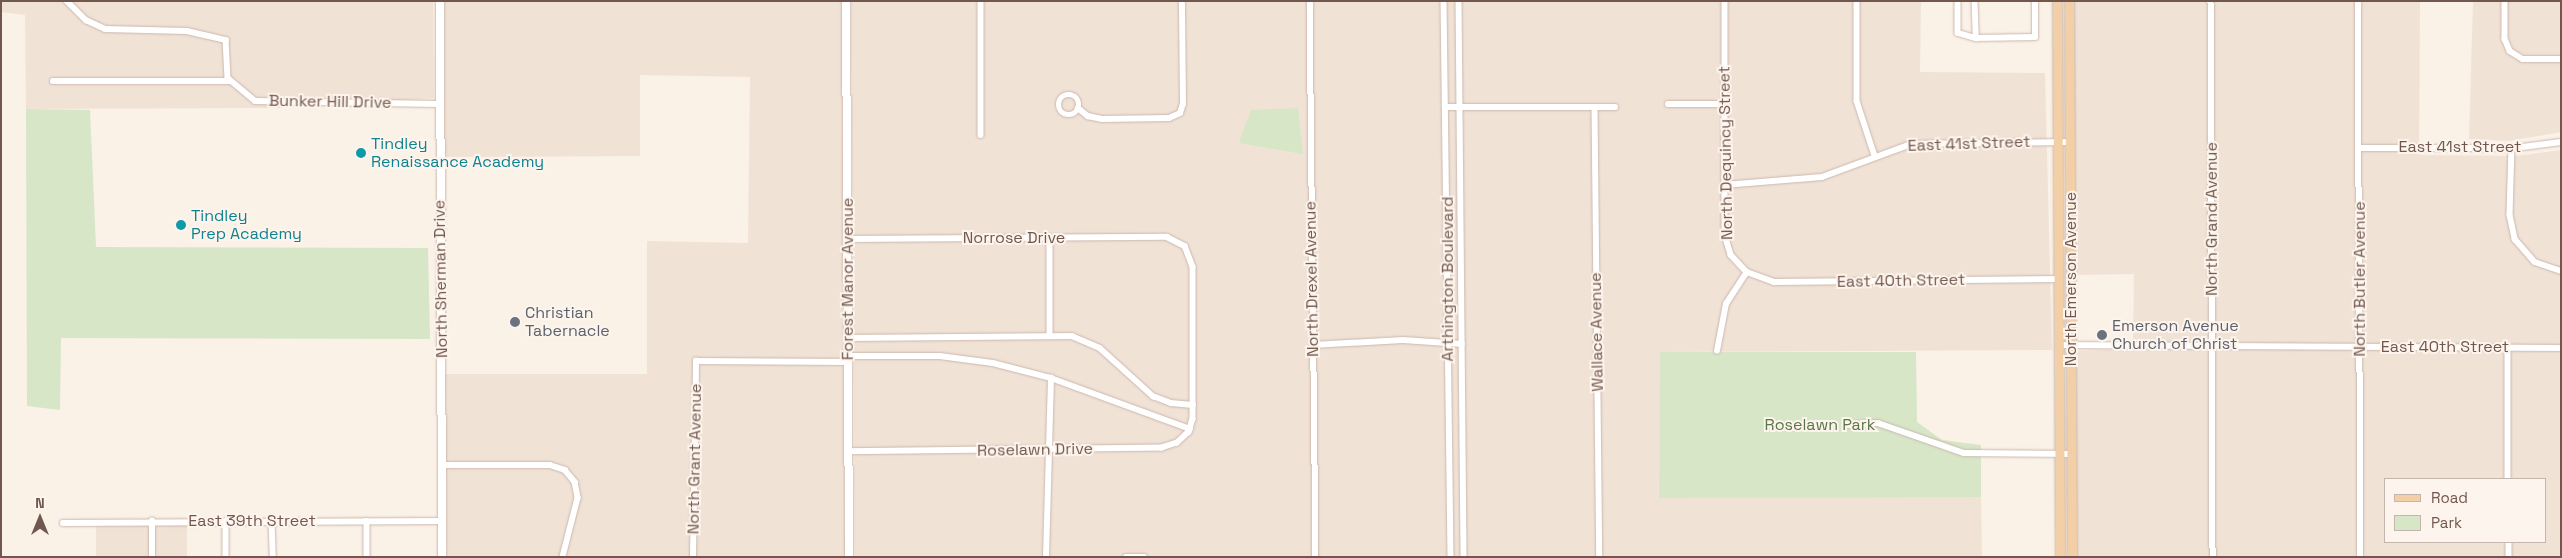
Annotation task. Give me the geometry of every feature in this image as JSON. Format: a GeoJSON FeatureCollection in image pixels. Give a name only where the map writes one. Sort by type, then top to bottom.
{"type":"FeatureCollection","features":[{"type":"Feature","properties":{"kind":"main road","name":"North Sherman Drive"},"geometry":{"type":"LineString","coordinates":[[440,1],[442,557]]}},
{"type":"Feature","properties":{"kind":"main road","name":"Forest Manor Avenue"},"geometry":{"type":"LineString","coordinates":[[846,1],[849,557]]}},
{"type":"Feature","properties":{"kind":"main road","name":"North Emerson Avenue"},"geometry":{"type":"LineString","coordinates":[[2057,1],[2060,557]]}},
{"type":"Feature","properties":{"kind":"main road","name":"North Emerson Avenue"},"geometry":{"type":"LineString","coordinates":[[2069,1],[2072,557]]}},
{"type":"Feature","properties":{"kind":"street"},"geometry":{"type":"LineString","coordinates":[[53,81],[230,81],[226,40],[187,32],[107,30],[86,20],[67,1]]}},
{"type":"Feature","properties":{"kind":"street"},"geometry":{"type":"LineString","coordinates":[[981,1],[982,135]]}},
{"type":"Feature","properties":{"kind":"street"},"geometry":{"type":"LineString","coordinates":[[1078,108],[1088,116],[1102,119],[1169,118],[1180,113],[1183,101],[1182,1]]}},
{"type":"Feature","properties":{"kind":"street","name":"North Drexel Avenue"},"geometry":{"type":"LineString","coordinates":[[1310,1],[1316,557]]}},
{"type":"Feature","properties":{"kind":"street","name":"Arthington Boulevard"},"geometry":{"type":"LineString","coordinates":[[1444,1],[1451,557]]}},
{"type":"Feature","properties":{"kind":"street","name":"Arthington Boulevard"},"geometry":{"type":"LineString","coordinates":[[1459,1],[1464,557]]}},
{"type":"Feature","properties":{"kind":"street","name":"North Dequincy Street"},"geometry":{"type":"LineString","coordinates":[[1725,1],[1724,185],[1726,244],[1747,272]]}},
{"type":"Feature","properties":{"kind":"street"},"geometry":{"type":"LineString","coordinates":[[1857,1],[1857,101],[1875,156]]}},
{"type":"Feature","properties":{"kind":"street"},"geometry":{"type":"LineString","coordinates":[[1958,1],[1958,33],[1976,38],[2035,37],[2034,1]]}},
{"type":"Feature","properties":{"kind":"street"},"geometry":{"type":"LineString","coordinates":[[1975,1],[1976,38]]}},
{"type":"Feature","properties":{"kind":"street","name":"North Grand Avenue"},"geometry":{"type":"LineString","coordinates":[[2211,1],[2213,557]]}},
{"type":"Feature","properties":{"kind":"street","name":"North Butler Avenue"},"geometry":{"type":"LineString","coordinates":[[2358,1],[2361,557]]}},
{"type":"Feature","properties":{"kind":"street"},"geometry":{"type":"LineString","coordinates":[[2505,1],[2506,40],[2510,51],[2523,59],[2561,59]]}},
{"type":"Feature","properties":{"kind":"street","name":"Bunker Hill Drive"},"geometry":{"type":"LineString","coordinates":[[230,81],[257,102],[440,104]]}},
{"type":"Feature","properties":{"kind":"street"},"geometry":{"type":"LineString","coordinates":[[1668,104],[1724,104]]}},
{"type":"Feature","properties":{"kind":"street"},"geometry":{"type":"LineString","coordinates":[[1446,106],[1615,107]]}},
{"type":"Feature","properties":{"kind":"street","name":"Wallace Avenue"},"geometry":{"type":"LineString","coordinates":[[1595,108],[1600,557]]}},
{"type":"Feature","properties":{"kind":"street","name":"East 41st Street"},"geometry":{"type":"LineString","coordinates":[[1724,185],[1815,179],[1915,143],[2070,142]]}},
{"type":"Feature","properties":{"kind":"street","name":"East 41st Street"},"geometry":{"type":"LineString","coordinates":[[2359,148],[2512,148],[2561,142]]}},
{"type":"Feature","properties":{"kind":"street"},"geometry":{"type":"LineString","coordinates":[[2512,148],[2513,233],[2522,250],[2535,262],[2561,271]]}},
{"type":"Feature","properties":{"kind":"street","name":"Norrose Drive"},"geometry":{"type":"LineString","coordinates":[[848,240],[1165,237],[1179,242],[1189,252],[1193,265],[1193,405]]}},
{"type":"Feature","properties":{"kind":"street"},"geometry":{"type":"LineString","coordinates":[[1050,238],[1050,334]]}},
{"type":"Feature","properties":{"kind":"street"},"geometry":{"type":"LineString","coordinates":[[1716,350],[1724,309],[1747,272]]}},
{"type":"Feature","properties":{"kind":"street","name":"East 40th Street"},"geometry":{"type":"LineString","coordinates":[[1747,272],[1774,282],[2058,279]]}},
{"type":"Feature","properties":{"kind":"street"},"geometry":{"type":"LineString","coordinates":[[848,338],[1050,334],[1078,338],[1097,347],[1159,399],[1193,405],[1190,429],[1051,378],[940,356],[848,359]]}},
{"type":"Feature","properties":{"kind":"street"},"geometry":{"type":"LineString","coordinates":[[1313,345],[1403,340],[1462,344]]}},
{"type":"Feature","properties":{"kind":"street","name":"East 40th Street"},"geometry":{"type":"LineString","coordinates":[[2058,345],[2561,348]]}},
{"type":"Feature","properties":{"kind":"street"},"geometry":{"type":"LineString","coordinates":[[2508,347],[2508,478]]}},
{"type":"Feature","properties":{"kind":"street","name":"North Grant Avenue"},"geometry":{"type":"LineString","coordinates":[[693,557],[696,362],[848,359]]}},
{"type":"Feature","properties":{"kind":"street"},"geometry":{"type":"LineString","coordinates":[[1046,557],[1051,378]]}},
{"type":"Feature","properties":{"kind":"street"},"geometry":{"type":"LineString","coordinates":[[1848,425],[1878,423],[1964,453],[2072,454]]}},
{"type":"Feature","properties":{"kind":"street","name":"Roselawn Drive"},"geometry":{"type":"LineString","coordinates":[[848,452],[1168,447],[1182,440],[1190,429]]}},
{"type":"Feature","properties":{"kind":"street"},"geometry":{"type":"LineString","coordinates":[[442,465],[550,465],[565,470],[575,482],[578,498],[563,557]]}},
{"type":"Feature","properties":{"kind":"street"},"geometry":{"type":"LineString","coordinates":[[152,521],[152,557]]}},
{"type":"Feature","properties":{"kind":"street","name":"East 39th Street"},"geometry":{"type":"LineString","coordinates":[[63,523],[152,521],[442,521]]}},
{"type":"Feature","properties":{"kind":"street"},"geometry":{"type":"LineString","coordinates":[[226,521],[226,557]]}},
{"type":"Feature","properties":{"kind":"street"},"geometry":{"type":"LineString","coordinates":[[272,521],[273,557]]}},
{"type":"Feature","properties":{"kind":"street"},"geometry":{"type":"LineString","coordinates":[[367,521],[367,557]]}},
{"type":"Feature","properties":{"kind":"street"},"geometry":{"type":"LineString","coordinates":[[2509,543],[2509,557]]}},
{"type":"Feature","properties":{"kind":"street"},"geometry":{"type":"LineString","coordinates":[[1126,557],[1144,557]]}},
{"type":"Feature","properties":{"kind":"shaded area"},"geometry":{"type":"Polygon","coordinates":[[[1,1],[433,1],[434,98],[279,108],[26,109],[25,15],[1,12],[1,1]]]}},
{"type":"Feature","properties":{"kind":"shaded area"},"geometry":{"type":"Polygon","coordinates":[[[443,1],[842,1],[845,557],[447,557],[445,374],[647,374],[647,241],[748,243],[750,77],[640,75],[640,156],[442,157],[443,1]]]}},
{"type":"Feature","properties":{"kind":"shaded area"},"geometry":{"type":"Polygon","coordinates":[[[851,1],[1921,1],[1920,72],[2045,73],[2052,350],[1661,352],[1659,497],[1981,497],[1982,557],[855,557],[851,1]]]}},
{"type":"Feature","properties":{"kind":"shaded area"},"geometry":{"type":"Polygon","coordinates":[[[2072,1],[2420,1],[2419,155],[2517,156],[2561,150],[2561,557],[2074,557],[2074,357],[2079,351],[2133,349],[2134,274],[2073,275],[2072,1]]]}},
{"type":"Feature","properties":{"kind":"shaded area"},"geometry":{"type":"Polygon","coordinates":[[[2473,1],[2561,1],[2561,132],[2509,141],[2469,139],[2473,1]]]}},
{"type":"Feature","properties":{"kind":"shaded area"},"geometry":{"type":"Polygon","coordinates":[[[96,525],[187,525],[187,557],[96,557],[96,525]]]}},
{"type":"Feature","properties":{"kind":"green space"},"geometry":{"type":"Polygon","coordinates":[[[1298,108],[1303,154],[1239,143],[1251,110],[1298,108]]]}},
{"type":"Feature","properties":{"kind":"green space"},"geometry":{"type":"Polygon","coordinates":[[[26,109],[90,110],[96,247],[428,248],[430,339],[61,338],[60,410],[27,406],[26,109]]]}},
{"type":"Feature","properties":{"kind":"green space","name":"Roselawn Park"},"geometry":{"type":"Polygon","coordinates":[[[1660,352],[1916,352],[1917,422],[1942,440],[1981,445],[1981,497],[1659,498],[1660,352]]]}},
{"type":"Feature","properties":{"kind":"place","name":"Tindley Renaissance Academy"},"geometry":{"type":"Point","coordinates":[361,153]}},
{"type":"Feature","properties":{"kind":"place","name":"Tindley Prep Academy"},"geometry":{"type":"Point","coordinates":[181,225]}},
{"type":"Feature","properties":{"kind":"place","name":"Christian Tabernacle"},"geometry":{"type":"Point","coordinates":[515,322]}},
{"type":"Feature","properties":{"kind":"place","name":"Emerson Avenue Church of Christ"},"geometry":{"type":"Point","coordinates":[2102,335]}}]}
